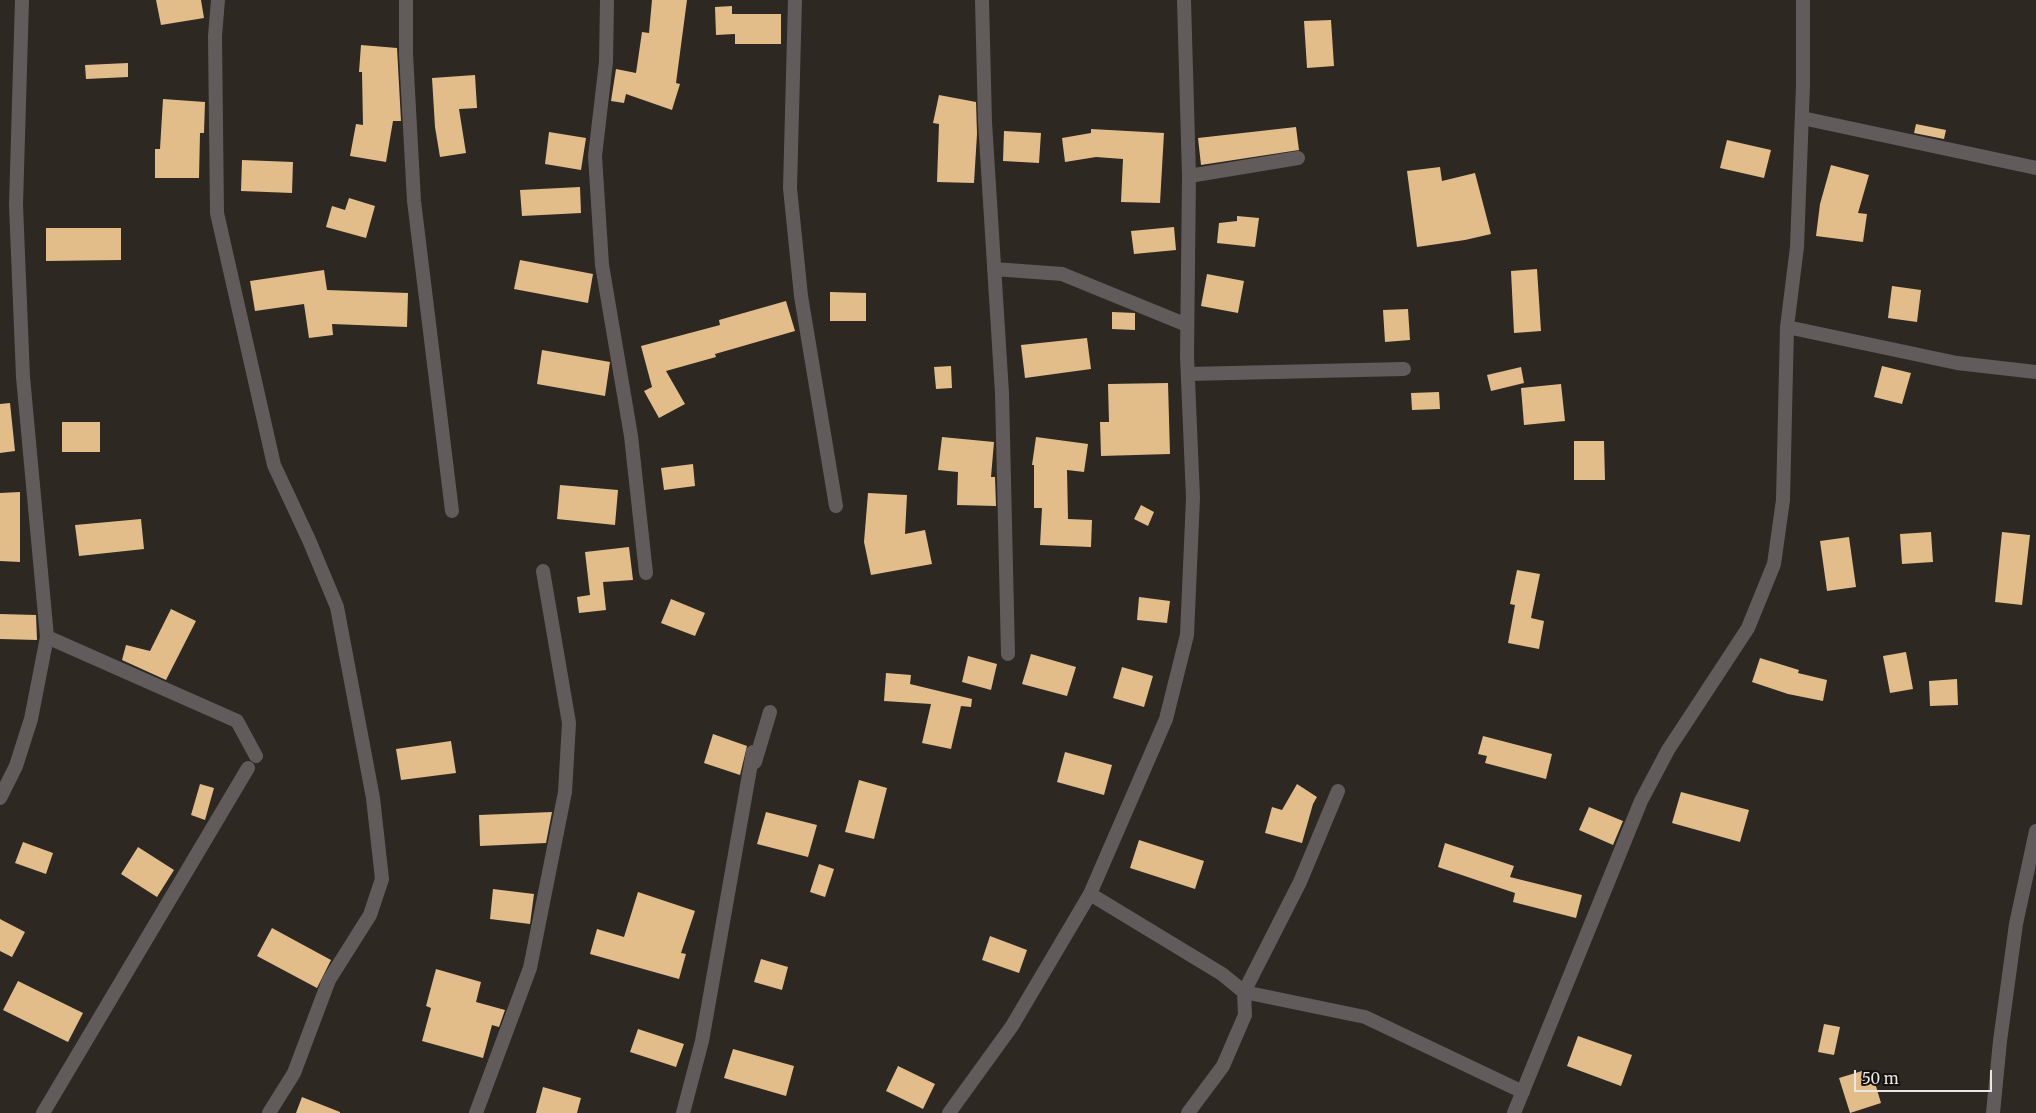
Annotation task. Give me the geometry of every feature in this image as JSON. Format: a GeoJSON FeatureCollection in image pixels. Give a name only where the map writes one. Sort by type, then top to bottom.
{"type":"FeatureCollection","features":[{"type":"Feature","properties":{"kind":"street"},"geometry":{"type":"LineString","coordinates":[[0,798],[16,766],[31,719],[47,637],[23,377],[16,205],[22,0]]}},
{"type":"Feature","properties":{"kind":"street"},"geometry":{"type":"LineString","coordinates":[[218,0],[215,36],[217,213],[274,465],[310,540],[337,607],[373,798],[382,879],[370,915],[329,980],[294,1073],[268,1113]]}},
{"type":"Feature","properties":{"kind":"street"},"geometry":{"type":"LineString","coordinates":[[406,0],[406,54],[414,201],[452,511]]}},
{"type":"Feature","properties":{"kind":"street"},"geometry":{"type":"LineString","coordinates":[[607,0],[606,62],[595,156],[602,265],[631,436],[646,573]]}},
{"type":"Feature","properties":{"kind":"street"},"geometry":{"type":"LineString","coordinates":[[795,0],[790,188],[801,296],[836,506]]}},
{"type":"Feature","properties":{"kind":"street"},"geometry":{"type":"LineString","coordinates":[[982,0],[985,122],[1002,393],[1008,654]]}},
{"type":"Feature","properties":{"kind":"street"},"geometry":{"type":"LineString","coordinates":[[949,1113],[1012,1026],[1090,894],[1166,719],[1187,635],[1193,498],[1187,325],[1190,176],[1184,0]]}},
{"type":"Feature","properties":{"kind":"street"},"geometry":{"type":"LineString","coordinates":[[1514,1113],[1640,801],[1668,750],[1748,628],[1774,564],[1784,500],[1787,327],[1797,247],[1802,118],[1803,0]]}},
{"type":"Feature","properties":{"kind":"street"},"geometry":{"type":"LineString","coordinates":[[1802,118],[2036,168]]}},
{"type":"Feature","properties":{"kind":"street"},"geometry":{"type":"LineString","coordinates":[[1190,176],[1298,158]]}},
{"type":"Feature","properties":{"kind":"street"},"geometry":{"type":"LineString","coordinates":[[994,269],[1062,274],[1187,325]]}},
{"type":"Feature","properties":{"kind":"street"},"geometry":{"type":"LineString","coordinates":[[1787,327],[1957,363],[2036,372]]}},
{"type":"Feature","properties":{"kind":"street"},"geometry":{"type":"LineString","coordinates":[[1188,374],[1404,369]]}},
{"type":"Feature","properties":{"kind":"street"},"geometry":{"type":"LineString","coordinates":[[476,1113],[530,968],[565,792],[568,722],[543,571]]}},
{"type":"Feature","properties":{"kind":"street"},"geometry":{"type":"LineString","coordinates":[[43,1113],[252,762],[237,721],[47,637]]}},
{"type":"Feature","properties":{"kind":"street"},"geometry":{"type":"LineString","coordinates":[[746,794],[770,712]]}},
{"type":"Feature","properties":{"kind":"street"},"geometry":{"type":"LineString","coordinates":[[683,1113],[702,1041],[753,752]]}},
{"type":"Feature","properties":{"kind":"street"},"geometry":{"type":"LineString","coordinates":[[1188,1113],[1223,1066],[1245,1015],[1244,992],[1300,882],[1338,791]]}},
{"type":"Feature","properties":{"kind":"street"},"geometry":{"type":"LineString","coordinates":[[1993,1113],[2000,1041],[2016,924],[2036,831]]}},
{"type":"Feature","properties":{"kind":"street"},"geometry":{"type":"LineString","coordinates":[[1090,894],[1222,974],[1244,992],[1366,1017],[1523,1092]]}},
{"type":"Feature","properties":{"kind":"building"},"geometry":{"type":"Polygon","coordinates":[[[156,0],[201,0],[204,18],[161,25],[156,0]]]}},
{"type":"Feature","properties":{"kind":"building"},"geometry":{"type":"Polygon","coordinates":[[[652,0],[687,0],[676,83],[680,84],[672,110],[626,94],[624,103],[611,101],[616,69],[636,73],[642,32],[649,33],[652,0]]]}},
{"type":"Feature","properties":{"kind":"building"},"geometry":{"type":"Polygon","coordinates":[[[732,6],[732,14],[781,14],[781,44],[735,44],[735,34],[716,35],[715,7],[732,6]]]}},
{"type":"Feature","properties":{"kind":"building"},"geometry":{"type":"Polygon","coordinates":[[[1331,20],[1334,66],[1307,68],[1304,21],[1331,20]]]}},
{"type":"Feature","properties":{"kind":"building"},"geometry":{"type":"Polygon","coordinates":[[[361,45],[397,48],[401,121],[393,121],[386,162],[350,156],[356,124],[363,125],[362,72],[359,72],[361,45]]]}},
{"type":"Feature","properties":{"kind":"building"},"geometry":{"type":"Polygon","coordinates":[[[128,63],[128,77],[86,79],[85,65],[128,63]]]}},
{"type":"Feature","properties":{"kind":"building"},"geometry":{"type":"Polygon","coordinates":[[[475,75],[477,108],[459,109],[466,153],[440,157],[435,127],[432,78],[475,75]]]}},
{"type":"Feature","properties":{"kind":"building"},"geometry":{"type":"Polygon","coordinates":[[[939,95],[976,102],[977,134],[974,183],[937,182],[939,124],[933,123],[939,95]]]}},
{"type":"Feature","properties":{"kind":"building"},"geometry":{"type":"Polygon","coordinates":[[[163,99],[205,102],[204,133],[200,133],[199,178],[155,178],[155,149],[160,149],[163,99]]]}},
{"type":"Feature","properties":{"kind":"building"},"geometry":{"type":"Polygon","coordinates":[[[1916,124],[1946,130],[1944,139],[1914,133],[1916,124]]]}},
{"type":"Feature","properties":{"kind":"building"},"geometry":{"type":"Polygon","coordinates":[[[1296,127],[1299,150],[1201,165],[1198,138],[1296,127]]]}},
{"type":"Feature","properties":{"kind":"building"},"geometry":{"type":"Polygon","coordinates":[[[1091,129],[1164,133],[1160,203],[1121,202],[1123,159],[1096,157],[1065,162],[1062,138],[1091,133],[1091,129]]]}},
{"type":"Feature","properties":{"kind":"building"},"geometry":{"type":"Polygon","coordinates":[[[1004,131],[1041,133],[1039,163],[1003,161],[1004,131]]]}},
{"type":"Feature","properties":{"kind":"building"},"geometry":{"type":"Polygon","coordinates":[[[549,132],[586,138],[581,170],[545,164],[549,132]]]}},
{"type":"Feature","properties":{"kind":"building"},"geometry":{"type":"Polygon","coordinates":[[[1727,140],[1771,150],[1764,178],[1720,168],[1727,140]]]}},
{"type":"Feature","properties":{"kind":"building"},"geometry":{"type":"Polygon","coordinates":[[[242,160],[293,162],[292,193],[241,191],[242,160]]]}},
{"type":"Feature","properties":{"kind":"building"},"geometry":{"type":"Polygon","coordinates":[[[1831,165],[1869,175],[1858,213],[1867,214],[1863,242],[1816,236],[1820,204],[1831,165]]]}},
{"type":"Feature","properties":{"kind":"building"},"geometry":{"type":"Polygon","coordinates":[[[1440,167],[1442,181],[1475,173],[1491,234],[1417,247],[1407,171],[1440,167]]]}},
{"type":"Feature","properties":{"kind":"building"},"geometry":{"type":"Polygon","coordinates":[[[580,187],[581,213],[522,216],[520,190],[580,187]]]}},
{"type":"Feature","properties":{"kind":"building"},"geometry":{"type":"Polygon","coordinates":[[[349,198],[375,206],[366,238],[326,227],[332,206],[345,210],[349,198]]]}},
{"type":"Feature","properties":{"kind":"building"},"geometry":{"type":"Polygon","coordinates":[[[1237,216],[1259,218],[1255,247],[1217,243],[1219,223],[1237,221],[1237,216]]]}},
{"type":"Feature","properties":{"kind":"building"},"geometry":{"type":"Polygon","coordinates":[[[1174,227],[1176,250],[1134,254],[1131,231],[1174,227]]]}},
{"type":"Feature","properties":{"kind":"building"},"geometry":{"type":"Polygon","coordinates":[[[46,228],[121,228],[121,260],[46,261],[46,228]]]}},
{"type":"Feature","properties":{"kind":"building"},"geometry":{"type":"Polygon","coordinates":[[[520,260],[593,274],[588,303],[514,289],[520,260]]]}},
{"type":"Feature","properties":{"kind":"building"},"geometry":{"type":"Polygon","coordinates":[[[1537,269],[1541,331],[1514,333],[1511,271],[1537,269]]]}},
{"type":"Feature","properties":{"kind":"building"},"geometry":{"type":"Polygon","coordinates":[[[324,270],[327,290],[408,293],[407,327],[332,324],[333,335],[309,338],[304,304],[255,311],[250,281],[324,270]]]}},
{"type":"Feature","properties":{"kind":"building"},"geometry":{"type":"Polygon","coordinates":[[[1207,274],[1244,281],[1238,313],[1201,306],[1207,274]]]}},
{"type":"Feature","properties":{"kind":"building"},"geometry":{"type":"Polygon","coordinates":[[[1892,286],[1921,290],[1917,322],[1888,318],[1892,286]]]}},
{"type":"Feature","properties":{"kind":"building"},"geometry":{"type":"Polygon","coordinates":[[[830,292],[866,293],[866,321],[830,321],[830,292]]]}},
{"type":"Feature","properties":{"kind":"building"},"geometry":{"type":"Polygon","coordinates":[[[786,301],[795,331],[715,354],[716,357],[666,371],[685,404],[659,418],[644,391],[652,387],[641,346],[720,325],[719,320],[786,301]]]}},
{"type":"Feature","properties":{"kind":"building"},"geometry":{"type":"Polygon","coordinates":[[[1408,309],[1410,340],[1385,342],[1383,310],[1408,309]]]}},
{"type":"Feature","properties":{"kind":"building"},"geometry":{"type":"Polygon","coordinates":[[[1112,312],[1135,313],[1135,330],[1112,329],[1112,312]]]}},
{"type":"Feature","properties":{"kind":"building"},"geometry":{"type":"Polygon","coordinates":[[[1087,338],[1091,369],[1025,378],[1021,345],[1087,338]]]}},
{"type":"Feature","properties":{"kind":"building"},"geometry":{"type":"Polygon","coordinates":[[[542,350],[610,362],[605,396],[537,384],[542,350]]]}},
{"type":"Feature","properties":{"kind":"building"},"geometry":{"type":"Polygon","coordinates":[[[951,366],[952,388],[936,389],[934,367],[951,366]]]}},
{"type":"Feature","properties":{"kind":"building"},"geometry":{"type":"Polygon","coordinates":[[[1882,366],[1911,373],[1902,404],[1874,397],[1882,366]]]}},
{"type":"Feature","properties":{"kind":"building"},"geometry":{"type":"Polygon","coordinates":[[[1521,367],[1524,383],[1491,391],[1487,375],[1521,367]]]}},
{"type":"Feature","properties":{"kind":"building"},"geometry":{"type":"Polygon","coordinates":[[[1168,383],[1170,454],[1101,456],[1100,422],[1109,422],[1108,384],[1168,383]]]}},
{"type":"Feature","properties":{"kind":"building"},"geometry":{"type":"Polygon","coordinates":[[[1561,384],[1565,421],[1524,425],[1521,388],[1561,384]]]}},
{"type":"Feature","properties":{"kind":"building"},"geometry":{"type":"Polygon","coordinates":[[[1439,392],[1440,409],[1412,410],[1411,393],[1439,392]]]}},
{"type":"Feature","properties":{"kind":"building"},"geometry":{"type":"Polygon","coordinates":[[[10,403],[15,451],[0,453],[0,404],[10,403]]]}},
{"type":"Feature","properties":{"kind":"building"},"geometry":{"type":"Polygon","coordinates":[[[62,422],[100,422],[100,452],[62,452],[62,422]]]}},
{"type":"Feature","properties":{"kind":"building"},"geometry":{"type":"Polygon","coordinates":[[[942,437],[994,442],[991,477],[995,477],[996,506],[957,505],[958,472],[938,470],[942,437]]]}},
{"type":"Feature","properties":{"kind":"building"},"geometry":{"type":"Polygon","coordinates":[[[1036,437],[1088,444],[1084,472],[1067,470],[1068,519],[1092,520],[1091,547],[1040,545],[1042,508],[1034,508],[1034,465],[1032,465],[1036,437]]]}},
{"type":"Feature","properties":{"kind":"building"},"geometry":{"type":"Polygon","coordinates":[[[1574,441],[1604,441],[1605,480],[1574,480],[1574,441]]]}},
{"type":"Feature","properties":{"kind":"building"},"geometry":{"type":"Polygon","coordinates":[[[693,464],[695,486],[664,490],[661,468],[693,464]]]}},
{"type":"Feature","properties":{"kind":"building"},"geometry":{"type":"Polygon","coordinates":[[[560,485],[618,490],[615,525],[557,519],[560,485]]]}},
{"type":"Feature","properties":{"kind":"building"},"geometry":{"type":"Polygon","coordinates":[[[20,492],[20,562],[0,561],[0,493],[20,492]]]}},
{"type":"Feature","properties":{"kind":"building"},"geometry":{"type":"Polygon","coordinates":[[[868,493],[907,495],[905,534],[925,530],[932,564],[871,575],[864,542],[868,493]]]}},
{"type":"Feature","properties":{"kind":"building"},"geometry":{"type":"Polygon","coordinates":[[[1141,505],[1154,512],[1148,526],[1134,519],[1141,505]]]}},
{"type":"Feature","properties":{"kind":"building"},"geometry":{"type":"Polygon","coordinates":[[[141,519],[144,549],[79,556],[75,525],[141,519]]]}},
{"type":"Feature","properties":{"kind":"building"},"geometry":{"type":"Polygon","coordinates":[[[1931,532],[1933,562],[1902,564],[1900,534],[1931,532]]]}},
{"type":"Feature","properties":{"kind":"building"},"geometry":{"type":"Polygon","coordinates":[[[2002,532],[2030,535],[2022,605],[1995,602],[2002,532]]]}},
{"type":"Feature","properties":{"kind":"building"},"geometry":{"type":"Polygon","coordinates":[[[1849,537],[1856,587],[1827,591],[1820,541],[1849,537]]]}},
{"type":"Feature","properties":{"kind":"building"},"geometry":{"type":"Polygon","coordinates":[[[629,547],[633,580],[603,582],[606,610],[579,613],[577,597],[590,595],[585,552],[629,547]]]}},
{"type":"Feature","properties":{"kind":"building"},"geometry":{"type":"Polygon","coordinates":[[[1517,570],[1540,574],[1531,618],[1544,621],[1539,649],[1508,643],[1515,605],[1510,604],[1517,570]]]}},
{"type":"Feature","properties":{"kind":"building"},"geometry":{"type":"Polygon","coordinates":[[[1139,597],[1170,601],[1167,623],[1137,620],[1139,597]]]}},
{"type":"Feature","properties":{"kind":"building"},"geometry":{"type":"Polygon","coordinates":[[[671,599],[705,613],[695,636],[661,623],[671,599]]]}},
{"type":"Feature","properties":{"kind":"building"},"geometry":{"type":"Polygon","coordinates":[[[171,609],[196,621],[166,680],[122,660],[126,645],[150,651],[171,609]]]}},
{"type":"Feature","properties":{"kind":"building"},"geometry":{"type":"Polygon","coordinates":[[[0,614],[36,615],[37,640],[0,639],[0,614]]]}},
{"type":"Feature","properties":{"kind":"building"},"geometry":{"type":"Polygon","coordinates":[[[1906,652],[1913,689],[1890,693],[1883,656],[1906,652]]]}},
{"type":"Feature","properties":{"kind":"building"},"geometry":{"type":"Polygon","coordinates":[[[1031,654],[1076,667],[1067,696],[1022,684],[1031,654]]]}},
{"type":"Feature","properties":{"kind":"building"},"geometry":{"type":"Polygon","coordinates":[[[968,656],[997,664],[991,690],[962,682],[968,656]]]}},
{"type":"Feature","properties":{"kind":"building"},"geometry":{"type":"Polygon","coordinates":[[[1760,658],[1799,670],[1798,673],[1827,680],[1823,701],[1788,694],[1752,682],[1760,658]]]}},
{"type":"Feature","properties":{"kind":"building"},"geometry":{"type":"Polygon","coordinates":[[[1122,667],[1153,676],[1144,707],[1113,698],[1122,667]]]}},
{"type":"Feature","properties":{"kind":"building"},"geometry":{"type":"Polygon","coordinates":[[[886,673],[911,675],[910,684],[972,699],[971,707],[961,706],[951,749],[922,743],[931,704],[884,701],[886,673]]]}},
{"type":"Feature","properties":{"kind":"building"},"geometry":{"type":"Polygon","coordinates":[[[1957,679],[1958,705],[1930,706],[1929,681],[1957,679]]]}},
{"type":"Feature","properties":{"kind":"building"},"geometry":{"type":"Polygon","coordinates":[[[713,734],[747,746],[740,775],[704,763],[713,734]]]}},
{"type":"Feature","properties":{"kind":"building"},"geometry":{"type":"Polygon","coordinates":[[[1483,736],[1552,754],[1546,779],[1485,763],[1487,756],[1478,754],[1483,736]]]}},
{"type":"Feature","properties":{"kind":"building"},"geometry":{"type":"Polygon","coordinates":[[[451,741],[456,773],[401,780],[396,749],[451,741]]]}},
{"type":"Feature","properties":{"kind":"building"},"geometry":{"type":"Polygon","coordinates":[[[1065,752],[1112,765],[1104,795],[1057,782],[1065,752]]]}},
{"type":"Feature","properties":{"kind":"building"},"geometry":{"type":"Polygon","coordinates":[[[859,780],[887,788],[874,839],[845,832],[859,780]]]}},
{"type":"Feature","properties":{"kind":"building"},"geometry":{"type":"Polygon","coordinates":[[[200,784],[214,788],[205,820],[191,815],[200,784]]]}},
{"type":"Feature","properties":{"kind":"building"},"geometry":{"type":"Polygon","coordinates":[[[1297,784],[1317,797],[1313,804],[1302,843],[1265,833],[1272,807],[1282,810],[1297,784]]]}},
{"type":"Feature","properties":{"kind":"building"},"geometry":{"type":"Polygon","coordinates":[[[1681,792],[1749,810],[1740,842],[1672,823],[1681,792]]]}},
{"type":"Feature","properties":{"kind":"building"},"geometry":{"type":"Polygon","coordinates":[[[1589,807],[1623,821],[1613,845],[1579,830],[1589,807]]]}},
{"type":"Feature","properties":{"kind":"building"},"geometry":{"type":"Polygon","coordinates":[[[552,812],[546,843],[480,846],[479,815],[552,812]]]}},
{"type":"Feature","properties":{"kind":"building"},"geometry":{"type":"Polygon","coordinates":[[[766,812],[817,825],[808,857],[757,844],[766,812]]]}},
{"type":"Feature","properties":{"kind":"building"},"geometry":{"type":"Polygon","coordinates":[[[1139,840],[1204,861],[1195,889],[1130,868],[1139,840]]]}},
{"type":"Feature","properties":{"kind":"building"},"geometry":{"type":"Polygon","coordinates":[[[23,842],[53,853],[46,874],[15,863],[23,842]]]}},
{"type":"Feature","properties":{"kind":"building"},"geometry":{"type":"Polygon","coordinates":[[[1445,843],[1514,866],[1510,877],[1582,895],[1576,918],[1513,902],[1515,893],[1438,867],[1445,843]]]}},
{"type":"Feature","properties":{"kind":"building"},"geometry":{"type":"Polygon","coordinates":[[[138,847],[174,870],[157,897],[121,874],[138,847]]]}},
{"type":"Feature","properties":{"kind":"building"},"geometry":{"type":"Polygon","coordinates":[[[819,864],[834,869],[825,897],[810,892],[819,864]]]}},
{"type":"Feature","properties":{"kind":"building"},"geometry":{"type":"Polygon","coordinates":[[[493,889],[534,894],[530,924],[490,919],[493,889]]]}},
{"type":"Feature","properties":{"kind":"building"},"geometry":{"type":"Polygon","coordinates":[[[638,892],[695,911],[681,953],[686,954],[679,979],[590,954],[597,929],[624,937],[638,892]]]}},
{"type":"Feature","properties":{"kind":"building"},"geometry":{"type":"Polygon","coordinates":[[[0,919],[25,932],[12,957],[0,951],[0,919]]]}},
{"type":"Feature","properties":{"kind":"building"},"geometry":{"type":"Polygon","coordinates":[[[272,928],[331,960],[317,988],[257,956],[272,928]]]}},
{"type":"Feature","properties":{"kind":"building"},"geometry":{"type":"Polygon","coordinates":[[[990,936],[1027,950],[1019,973],[982,960],[990,936]]]}},
{"type":"Feature","properties":{"kind":"building"},"geometry":{"type":"Polygon","coordinates":[[[761,959],[788,967],[782,990],[754,982],[761,959]]]}},
{"type":"Feature","properties":{"kind":"building"},"geometry":{"type":"Polygon","coordinates":[[[436,969],[481,982],[476,1002],[505,1010],[499,1027],[492,1025],[483,1058],[422,1041],[431,1008],[426,1006],[436,969]]]}},
{"type":"Feature","properties":{"kind":"building"},"geometry":{"type":"Polygon","coordinates":[[[18,981],[83,1013],[68,1042],[3,1010],[18,981]]]}},
{"type":"Feature","properties":{"kind":"building"},"geometry":{"type":"Polygon","coordinates":[[[1824,1024],[1840,1027],[1834,1055],[1818,1052],[1824,1024]]]}},
{"type":"Feature","properties":{"kind":"building"},"geometry":{"type":"Polygon","coordinates":[[[638,1029],[684,1044],[676,1067],[630,1052],[638,1029]]]}},
{"type":"Feature","properties":{"kind":"building"},"geometry":{"type":"Polygon","coordinates":[[[1578,1036],[1632,1055],[1621,1086],[1567,1066],[1578,1036]]]}},
{"type":"Feature","properties":{"kind":"building"},"geometry":{"type":"Polygon","coordinates":[[[733,1049],[794,1066],[786,1096],[724,1078],[733,1049]]]}},
{"type":"Feature","properties":{"kind":"building"},"geometry":{"type":"Polygon","coordinates":[[[898,1066],[935,1084],[923,1109],[886,1091],[898,1066]]]}},
{"type":"Feature","properties":{"kind":"building"},"geometry":{"type":"Polygon","coordinates":[[[1862,1071],[1866,1085],[1875,1083],[1881,1103],[1850,1113],[1839,1078],[1862,1071]]]}},
{"type":"Feature","properties":{"kind":"building"},"geometry":{"type":"Polygon","coordinates":[[[543,1087],[581,1098],[577,1113],[536,1113],[543,1087]]]}},
{"type":"Feature","properties":{"kind":"building"},"geometry":{"type":"Polygon","coordinates":[[[302,1097],[340,1112],[340,1113],[296,1113],[302,1097]]]}}]}
